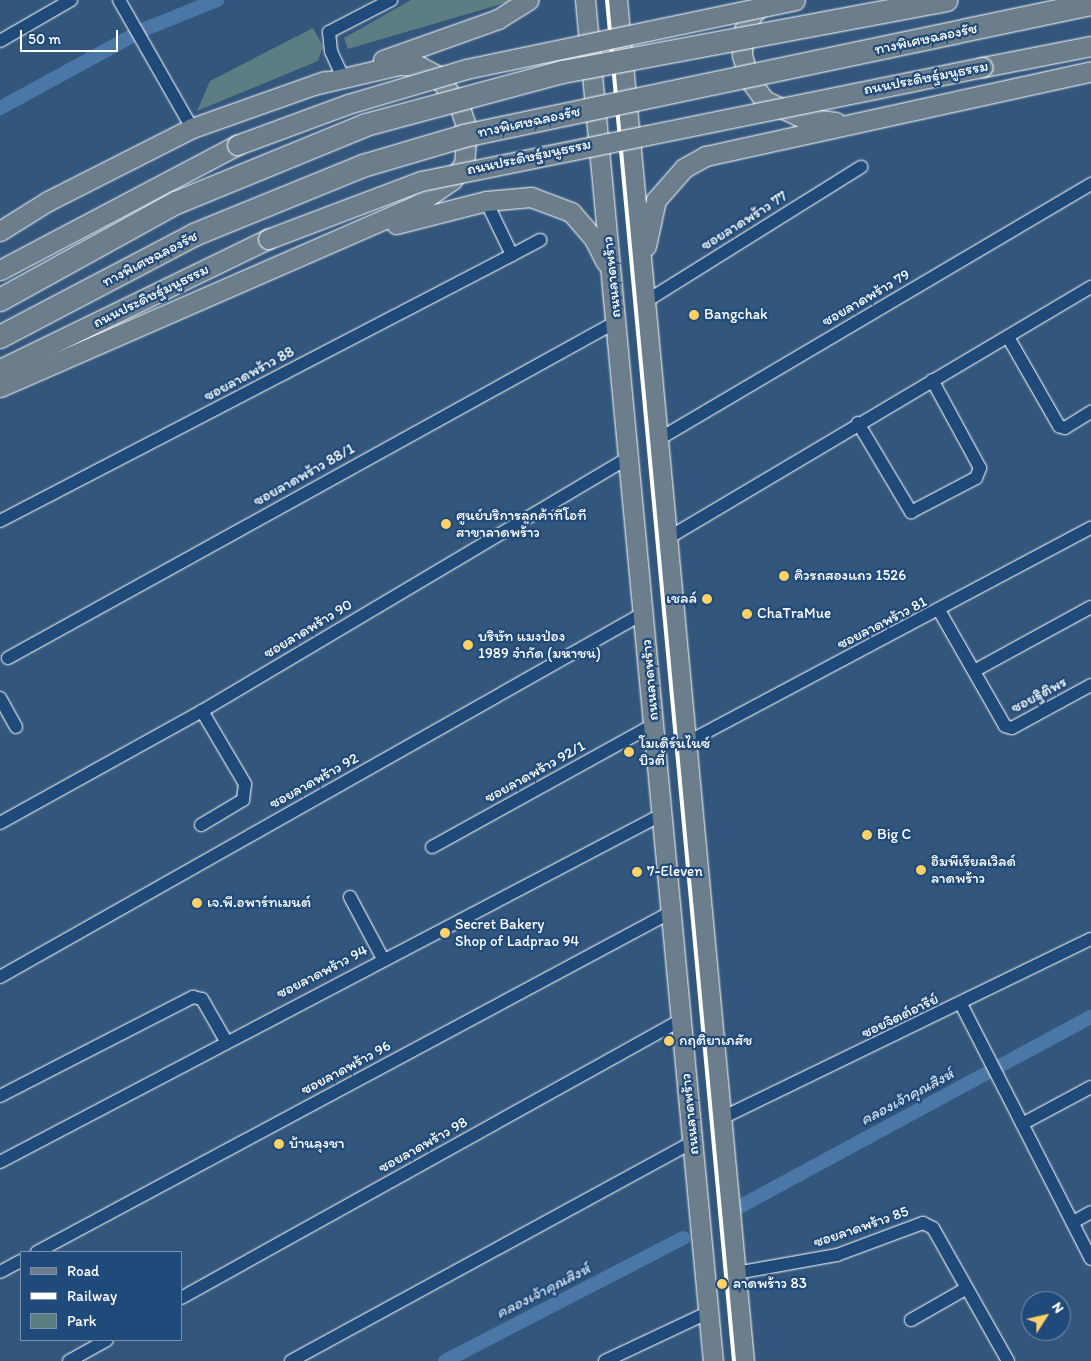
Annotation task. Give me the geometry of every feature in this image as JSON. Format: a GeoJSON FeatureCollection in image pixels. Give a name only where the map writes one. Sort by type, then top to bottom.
{"type":"FeatureCollection","features":[{"type":"Feature","properties":{"kind":"highway"},"geometry":{"type":"LineString","coordinates":[[0,300],[176,203],[366,126],[563,72],[946,0]]}},
{"type":"Feature","properties":{"kind":"highway","name":"ทางพิเศษฉลองรัช"},"geometry":{"type":"LineString","coordinates":[[0,337],[194,235],[363,166],[464,136],[1091,4]]}},
{"type":"Feature","properties":{"kind":"main road"},"geometry":{"type":"LineString","coordinates":[[0,231],[48,201],[192,128],[498,19],[529,0]]}},
{"type":"Feature","properties":{"kind":"main road","name":"ถนนลาดพร้าว"},"geometry":{"type":"LineString","coordinates":[[586,0],[592,81],[630,457],[661,814],[713,1361]]}},
{"type":"Feature","properties":{"kind":"main road","name":"ถนนลาดพร้าว"},"geometry":{"type":"LineString","coordinates":[[617,0],[744,1361]]}},
{"type":"Feature","properties":{"kind":"main road"},"geometry":{"type":"LineString","coordinates":[[768,0],[753,13],[744,30],[742,55],[749,79],[772,104],[803,118],[850,124]]}},
{"type":"Feature","properties":{"kind":"main road"},"geometry":{"type":"LineString","coordinates":[[0,270],[237,145],[348,104],[466,69],[795,0]]}},
{"type":"Feature","properties":{"kind":"main road","name":"ถนนประดิษฐ์มนูธรรม"},"geometry":{"type":"LineString","coordinates":[[0,369],[268,239],[421,180],[677,125],[1091,46]]}},
{"type":"Feature","properties":{"kind":"main road"},"geometry":{"type":"LineString","coordinates":[[0,387],[335,241],[437,193],[464,164],[469,141],[460,108],[438,76],[419,66],[399,65],[314,85]]}},
{"type":"Feature","properties":{"kind":"main road"},"geometry":{"type":"LineString","coordinates":[[643,279],[656,200],[684,168],[706,156],[1091,71]]}},
{"type":"Feature","properties":{"kind":"main road"},"geometry":{"type":"LineString","coordinates":[[592,81],[623,76]]}},
{"type":"Feature","properties":{"kind":"main road"},"geometry":{"type":"LineString","coordinates":[[597,126],[628,122]]}},
{"type":"Feature","properties":{"kind":"main road"},"geometry":{"type":"LineString","coordinates":[[335,241],[486,200],[531,197],[571,212],[593,236],[611,274]]}},
{"type":"Feature","properties":{"kind":"street"},"geometry":{"type":"LineString","coordinates":[[0,41],[71,0]]}},
{"type":"Feature","properties":{"kind":"street"},"geometry":{"type":"LineString","coordinates":[[119,0],[192,128]]}},
{"type":"Feature","properties":{"kind":"street"},"geometry":{"type":"LineString","coordinates":[[342,75],[331,51],[329,32],[391,0]]}},
{"type":"Feature","properties":{"kind":"street","name":"ซอยลาดพร้าว 77"},"geometry":{"type":"LineString","coordinates":[[645,302],[860,167]]}},
{"type":"Feature","properties":{"kind":"street","name":"ซอยลาดพร้าว 79"},"geometry":{"type":"LineString","coordinates":[[658,439],[1091,184]]}},
{"type":"Feature","properties":{"kind":"street"},"geometry":{"type":"LineString","coordinates":[[486,200],[512,255]]}},
{"type":"Feature","properties":{"kind":"street","name":"ซอยลาดพร้าว 88"},"geometry":{"type":"LineString","coordinates":[[0,521],[540,240]]}},
{"type":"Feature","properties":{"kind":"street"},"geometry":{"type":"LineString","coordinates":[[668,538],[858,423],[1091,287]]}},
{"type":"Feature","properties":{"kind":"street","name":"ซอยลาดพร้าว 88/1"},"geometry":{"type":"LineString","coordinates":[[8,658],[616,322]]}},
{"type":"Feature","properties":{"kind":"street"},"geometry":{"type":"LineString","coordinates":[[1008,337],[1059,426],[1065,428],[1091,412]]}},
{"type":"Feature","properties":{"kind":"street"},"geometry":{"type":"LineString","coordinates":[[858,423],[911,512],[976,478],[980,468],[932,380]]}},
{"type":"Feature","properties":{"kind":"street","name":"ซอยลาดพร้าว 90"},"geometry":{"type":"LineString","coordinates":[[0,823],[202,711],[630,457]]}},
{"type":"Feature","properties":{"kind":"street","name":"ซอยลาดพร้าว 81"},"geometry":{"type":"LineString","coordinates":[[686,743],[940,612],[1091,528]]}},
{"type":"Feature","properties":{"kind":"street"},"geometry":{"type":"LineString","coordinates":[[974,671],[1091,607]]}},
{"type":"Feature","properties":{"kind":"street","name":"ซอยฐิติพร"},"geometry":{"type":"LineString","coordinates":[[940,612],[999,719],[1012,728],[1091,685]]}},
{"type":"Feature","properties":{"kind":"street","name":"ซอยลาดพร้าว 92"},"geometry":{"type":"LineString","coordinates":[[0,977],[644,613]]}},
{"type":"Feature","properties":{"kind":"street"},"geometry":{"type":"LineString","coordinates":[[0,698],[16,727]]}},
{"type":"Feature","properties":{"kind":"street"},"geometry":{"type":"LineString","coordinates":[[201,825],[243,800],[245,784],[202,711]]}},
{"type":"Feature","properties":{"kind":"street","name":"ซอยลาดพร้าว 92/1"},"geometry":{"type":"LineString","coordinates":[[432,847],[654,725]]}},
{"type":"Feature","properties":{"kind":"street","name":"ซอยลาดพร้าว 94"},"geometry":{"type":"LineString","coordinates":[[0,1162],[226,1041],[661,814]]}},
{"type":"Feature","properties":{"kind":"street"},"geometry":{"type":"LineString","coordinates":[[350,897],[384,959]]}},
{"type":"Feature","properties":{"kind":"street","name":"ซอยลาดพร้าว 96"},"geometry":{"type":"LineString","coordinates":[[38,1251],[671,912]]}},
{"type":"Feature","properties":{"kind":"street","name":"ซอยจิตต์อารีย์"},"geometry":{"type":"LineString","coordinates":[[722,1118],[1091,939]]}},
{"type":"Feature","properties":{"kind":"street"},"geometry":{"type":"LineString","coordinates":[[0,1096],[193,997],[202,1000],[226,1041]]}},
{"type":"Feature","properties":{"kind":"street"},"geometry":{"type":"LineString","coordinates":[[960,1004],[989,1063],[1075,1220],[1091,1259]]}},
{"type":"Feature","properties":{"kind":"street","name":"ซอยลาดพร้าว 98"},"geometry":{"type":"LineString","coordinates":[[182,1297],[681,1020]]}},
{"type":"Feature","properties":{"kind":"street"},"geometry":{"type":"LineString","coordinates":[[1022,1124],[1091,1086]]}},
{"type":"Feature","properties":{"kind":"street"},"geometry":{"type":"LineString","coordinates":[[291,1361],[693,1142]]}},
{"type":"Feature","properties":{"kind":"street"},"geometry":{"type":"LineString","coordinates":[[1075,1220],[1091,1212]]}},
{"type":"Feature","properties":{"kind":"street","name":"ซอยลาดพร้าว 85"},"geometry":{"type":"LineString","coordinates":[[736,1272],[837,1255],[923,1223],[933,1228],[1008,1361]]}},
{"type":"Feature","properties":{"kind":"street"},"geometry":{"type":"LineString","coordinates":[[0,1272],[20,1261]]}},
{"type":"Feature","properties":{"kind":"street"},"geometry":{"type":"LineString","coordinates":[[911,1320],[967,1288]]}},
{"type":"Feature","properties":{"kind":"street"},"geometry":{"type":"LineString","coordinates":[[605,1361],[709,1312]]}},
{"type":"Feature","properties":{"kind":"street"},"geometry":{"type":"LineString","coordinates":[[69,1361],[105,1341]]}},
{"type":"Feature","properties":{"kind":"green space"},"geometry":{"type":"Polygon","coordinates":[[[411,0],[515,0],[348,49],[344,38],[411,0]]]}},
{"type":"Feature","properties":{"kind":"green space"},"geometry":{"type":"Polygon","coordinates":[[[313,28],[323,46],[318,61],[197,111],[210,81],[313,28]]]}},
{"type":"Feature","properties":{"kind":"waterway"},"geometry":{"type":"LineString","coordinates":[[0,108],[145,29],[217,0]]}},
{"type":"Feature","properties":{"kind":"waterway","name":"คลองเจ้าคุณสิงห์"},"geometry":{"type":"LineString","coordinates":[[739,1207],[1091,1017]]}},
{"type":"Feature","properties":{"kind":"waterway","name":"คลองเจ้าคุณสิงห์"},"geometry":{"type":"LineString","coordinates":[[445,1361],[683,1238]]}},
{"type":"Feature","properties":{"kind":"railway"},"geometry":{"type":"LineString","coordinates":[[607,0],[734,1361]]}},
{"type":"Feature","properties":{"kind":"place","name":"Bangchak"},"geometry":{"type":"Point","coordinates":[694,315]}},
{"type":"Feature","properties":{"kind":"place","name":"ศูนย์บริการลูกค้าทีโอที สาขาลาดพร้าว"},"geometry":{"type":"Point","coordinates":[446,524]}},
{"type":"Feature","properties":{"kind":"place","name":"คิวรถสองแถว 1526"},"geometry":{"type":"Point","coordinates":[784,576]}},
{"type":"Feature","properties":{"kind":"place","name":"เชลล์"},"geometry":{"type":"Point","coordinates":[707,599]}},
{"type":"Feature","properties":{"kind":"place","name":"ChaTraMue"},"geometry":{"type":"Point","coordinates":[747,614]}},
{"type":"Feature","properties":{"kind":"place","name":"บริษัท แมงป่อง 1989 จำกัด (มหาชน)"},"geometry":{"type":"Point","coordinates":[468,645]}},
{"type":"Feature","properties":{"kind":"place","name":"โมเดิร์นไนซ์ บิวตี้"},"geometry":{"type":"Point","coordinates":[629,752]}},
{"type":"Feature","properties":{"kind":"place","name":"Big C"},"geometry":{"type":"Point","coordinates":[867,835]}},
{"type":"Feature","properties":{"kind":"place","name":"อิมพีเรียลเวิลด์ ลาดพร้าว"},"geometry":{"type":"Point","coordinates":[921,870]}},
{"type":"Feature","properties":{"kind":"place","name":"7-Eleven"},"geometry":{"type":"Point","coordinates":[637,872]}},
{"type":"Feature","properties":{"kind":"place","name":"เจ.พี.อพาร์ทเมนต์"},"geometry":{"type":"Point","coordinates":[197,903]}},
{"type":"Feature","properties":{"kind":"place","name":"Secret Bakery Shop of Ladprao 94"},"geometry":{"type":"Point","coordinates":[445,933]}},
{"type":"Feature","properties":{"kind":"place","name":"กฤติยาเภสัช"},"geometry":{"type":"Point","coordinates":[669,1041]}},
{"type":"Feature","properties":{"kind":"place","name":"บ้านลุงชา"},"geometry":{"type":"Point","coordinates":[279,1144]}},
{"type":"Feature","properties":{"kind":"place","name":"ลาดพร้าว 83"},"geometry":{"type":"Point","coordinates":[722,1284]}}]}
